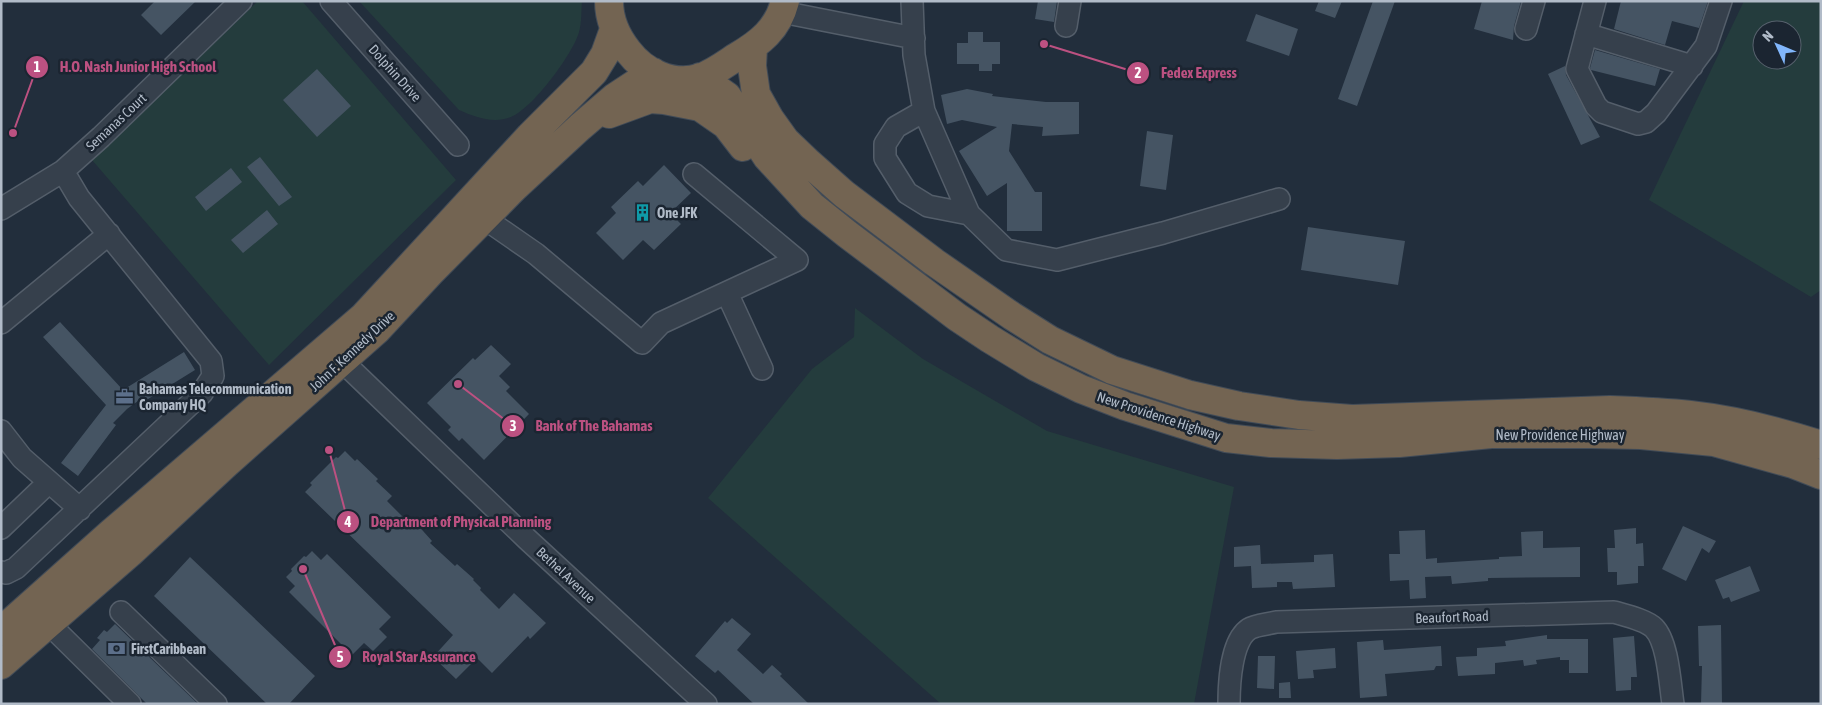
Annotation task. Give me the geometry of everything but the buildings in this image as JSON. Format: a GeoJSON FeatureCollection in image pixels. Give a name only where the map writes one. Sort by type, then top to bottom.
{"type":"FeatureCollection","features":[{"type":"Feature","properties":{"kind":"highway"},"geometry":{"type":"LineString","coordinates":[[609,1],[610,16],[614,29],[630,54],[639,63],[660,76],[676,80],[700,78],[753,47],[768,35],[778,21],[783,7]]}},
{"type":"Feature","properties":{"kind":"highway","name":"John F. Kennedy Drive"},"geometry":{"type":"LineString","coordinates":[[1,631],[111,533],[363,317],[530,136],[594,72],[605,54],[614,29]]}},
{"type":"Feature","properties":{"kind":"highway","name":"New Providence Highway"},"geometry":{"type":"LineString","coordinates":[[753,47],[752,66],[756,94],[785,140],[808,163],[844,194],[934,262],[1012,316],[1050,340],[1112,370],[1190,395],[1240,406],[1299,415],[1352,419],[1610,410],[1643,411],[1691,415],[1737,422],[1784,433],[1821,445]]}},
{"type":"Feature","properties":{"kind":"highway","name":"John F. Kennedy Drive"},"geometry":{"type":"LineString","coordinates":[[1,665],[130,553],[227,463],[377,330],[514,188],[580,127],[615,97],[653,72]]}},
{"type":"Feature","properties":{"kind":"highway","name":"New Providence Highway"},"geometry":{"type":"LineString","coordinates":[[700,78],[727,96],[767,157],[812,206],[957,317],[1036,367],[1080,389],[1125,406],[1226,438],[1271,443],[1337,445],[1399,443],[1491,434],[1641,435],[1714,442],[1793,464],[1821,475]]}},
{"type":"Feature","properties":{"kind":"highway"},"geometry":{"type":"LineString","coordinates":[[580,127],[650,99],[700,107],[726,125],[755,164],[784,192],[812,206]]}},
{"type":"Feature","properties":{"kind":"street","name":"Semanas Court"},"geometry":{"type":"LineString","coordinates":[[1,208],[63,170],[101,137],[241,1]]}},
{"type":"Feature","properties":{"kind":"street","name":"Dolphin Drive"},"geometry":{"type":"LineString","coordinates":[[331,1],[458,145]]}},
{"type":"Feature","properties":{"kind":"street"},"geometry":{"type":"LineString","coordinates":[[912,1],[914,55],[924,111],[969,214],[1006,250],[1057,260],[1163,233],[1279,199]]}},
{"type":"Feature","properties":{"kind":"street"},"geometry":{"type":"LineString","coordinates":[[1066,26],[1070,1]]}},
{"type":"Feature","properties":{"kind":"street"},"geometry":{"type":"LineString","coordinates":[[1526,29],[1534,1]]}},
{"type":"Feature","properties":{"kind":"street"},"geometry":{"type":"LineString","coordinates":[[1595,1],[1577,69],[1596,106],[1602,112],[1638,124],[1646,122],[1656,113],[1706,46],[1721,1]]}},
{"type":"Feature","properties":{"kind":"street"},"geometry":{"type":"LineString","coordinates":[[783,7],[914,38]]}},
{"type":"Feature","properties":{"kind":"street"},"geometry":{"type":"LineString","coordinates":[[1586,34],[1692,66]]}},
{"type":"Feature","properties":{"kind":"street"},"geometry":{"type":"LineString","coordinates":[[924,111],[896,127],[885,144],[885,158],[907,193],[928,206],[969,214]]}},
{"type":"Feature","properties":{"kind":"street"},"geometry":{"type":"LineString","coordinates":[[1,572],[6,573],[16,568],[80,509],[202,393],[213,376],[212,361],[79,198],[63,170]]}},
{"type":"Feature","properties":{"kind":"street"},"geometry":{"type":"LineString","coordinates":[[484,218],[536,254],[642,343],[661,323],[797,260],[694,174]]}},
{"type":"Feature","properties":{"kind":"street"},"geometry":{"type":"LineString","coordinates":[[1,323],[109,234]]}},
{"type":"Feature","properties":{"kind":"street"},"geometry":{"type":"LineString","coordinates":[[727,293],[762,369]]}},
{"type":"Feature","properties":{"kind":"street","name":"Bethel Avenue"},"geometry":{"type":"LineString","coordinates":[[342,361],[527,539],[706,704]]}},
{"type":"Feature","properties":{"kind":"street"},"geometry":{"type":"LineString","coordinates":[[1,431],[22,458],[80,509]]}},
{"type":"Feature","properties":{"kind":"street"},"geometry":{"type":"LineString","coordinates":[[1,528],[49,482]]}},
{"type":"Feature","properties":{"kind":"street"},"geometry":{"type":"LineString","coordinates":[[121,612],[216,704]]}},
{"type":"Feature","properties":{"kind":"street","name":"Beaufort Road"},"geometry":{"type":"LineString","coordinates":[[1229,704],[1230,673],[1238,643],[1249,629],[1276,622],[1614,612],[1654,627],[1666,650],[1673,704]]}},
{"type":"Feature","properties":{"kind":"street"},"geometry":{"type":"LineString","coordinates":[[49,624],[130,704]]}},
{"type":"Feature","properties":{"kind":"green space"},"geometry":{"type":"Polygon","coordinates":[[[258,1],[302,1],[456,180],[269,365],[92,160],[258,1]]]}},
{"type":"Feature","properties":{"kind":"green space"},"geometry":{"type":"Polygon","coordinates":[[[359,1],[582,1],[579,32],[569,53],[551,80],[520,112],[504,119],[491,120],[459,110],[359,1]]]}},
{"type":"Feature","properties":{"kind":"green space"},"geometry":{"type":"Polygon","coordinates":[[[1744,1],[1821,1],[1821,290],[1811,297],[1649,200],[1744,1]]]}},
{"type":"Feature","properties":{"kind":"green space"},"geometry":{"type":"Polygon","coordinates":[[[855,308],[923,359],[1047,431],[1234,487],[1194,704],[941,704],[708,498],[812,369],[854,337],[855,308]]]}},
{"type":"Feature","properties":{"kind":"place","name":"Fedex Express"},"geometry":{"type":"Point","coordinates":[1044,44]}},
{"type":"Feature","properties":{"kind":"place","name":"H.O. Nash Junior High School"},"geometry":{"type":"Point","coordinates":[13,133]}},
{"type":"Feature","properties":{"kind":"place","name":"One JFK"},"geometry":{"type":"Point","coordinates":[643,213]}},
{"type":"Feature","properties":{"kind":"place","name":"Bank of The Bahamas"},"geometry":{"type":"Point","coordinates":[458,384]}},
{"type":"Feature","properties":{"kind":"place","name":"Bahamas Telecommunication Company HQ"},"geometry":{"type":"Point","coordinates":[125,397]}},
{"type":"Feature","properties":{"kind":"place","name":"Department of Physical Planning"},"geometry":{"type":"Point","coordinates":[329,450]}},
{"type":"Feature","properties":{"kind":"place","name":"Royal Star Assurance"},"geometry":{"type":"Point","coordinates":[303,569]}},
{"type":"Feature","properties":{"kind":"place","name":"FirstCaribbean"},"geometry":{"type":"Point","coordinates":[117,649]}}]}
